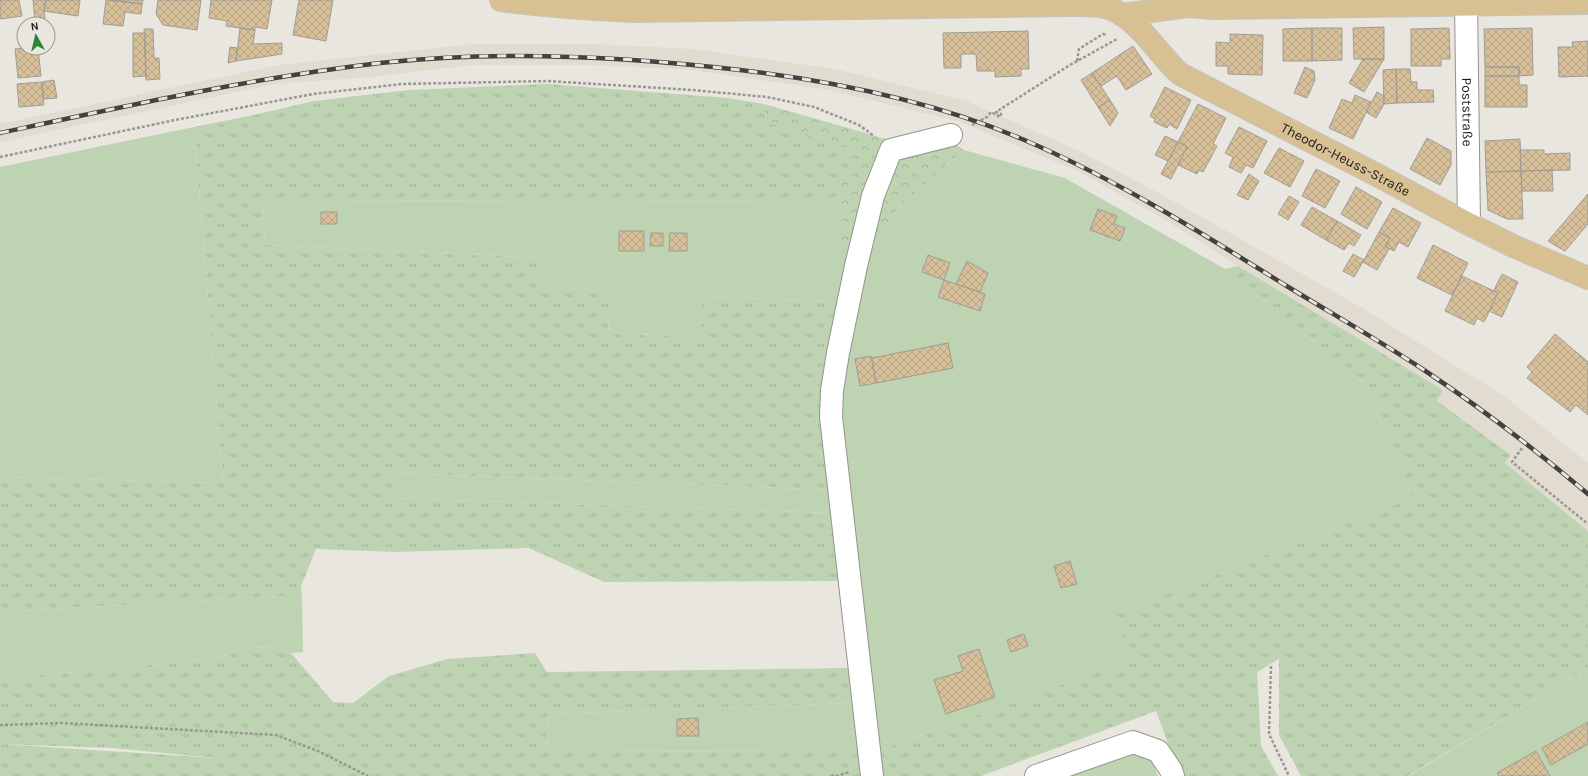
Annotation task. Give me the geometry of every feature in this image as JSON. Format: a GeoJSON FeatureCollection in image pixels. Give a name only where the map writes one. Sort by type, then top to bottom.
{"type":"FeatureCollection","features":[{"type":"Feature","properties":{"kind":"main road"},"geometry":{"type":"LineString","coordinates":[[501,0],[539,6],[589,5],[633,11],[1069,5],[1093,5],[1108,8],[1188,6],[1213,8],[1466,2],[1588,3]]}},
{"type":"Feature","properties":{"kind":"main road","name":"Theodor-Heuss-Straße"},"geometry":{"type":"LineString","coordinates":[[1122,7],[1166,60],[1180,74],[1469,224],[1513,246],[1588,278]]}},
{"type":"Feature","properties":{"kind":"street","name":"Poststraße"},"geometry":{"type":"LineString","coordinates":[[1466,2],[1469,224]]}},
{"type":"Feature","properties":{"kind":"street"},"geometry":{"type":"LineString","coordinates":[[872,776],[832,411],[832,391],[838,353],[856,266],[873,196],[891,150],[960,131]]}},
{"type":"Feature","properties":{"kind":"street"},"geometry":{"type":"LineString","coordinates":[[1036,776],[1133,742],[1158,751],[1171,770],[1173,776]]}},
{"type":"Feature","properties":{"kind":"path"},"geometry":{"type":"LineString","coordinates":[[1077,62],[1079,49],[1103,34],[1108,35]]}},
{"type":"Feature","properties":{"kind":"path"},"geometry":{"type":"LineString","coordinates":[[960,131],[987,117],[991,112],[1000,116],[1001,114],[996,112],[1077,62],[1120,38],[1114,36]]}},
{"type":"Feature","properties":{"kind":"path"},"geometry":{"type":"LineString","coordinates":[[0,157],[174,120],[313,94],[402,84],[548,81],[692,90],[766,97],[808,105],[859,125],[891,150]]}},
{"type":"Feature","properties":{"kind":"path"},"geometry":{"type":"LineString","coordinates":[[1522,448],[1512,462],[1588,524]]}},
{"type":"Feature","properties":{"kind":"path"},"geometry":{"type":"LineString","coordinates":[[1271,666],[1269,734],[1289,776]]}},
{"type":"Feature","properties":{"kind":"path"},"geometry":{"type":"LineString","coordinates":[[0,725],[61,723],[276,734],[318,751],[368,776]]}},
{"type":"Feature","properties":{"kind":"shaded area"},"geometry":{"type":"Polygon","coordinates":[[[474,44],[591,44],[693,49],[835,69],[966,101],[1082,152],[1177,203],[1359,306],[1503,395],[1588,463],[1588,531],[1505,463],[1511,455],[1436,400],[1443,390],[1238,266],[1164,219],[1075,170],[960,122],[830,90],[692,70],[592,65],[473,65],[371,77],[275,84],[0,142],[0,124],[279,65],[474,44]]]}},
{"type":"Feature","properties":{"kind":"green space"},"geometry":{"type":"Polygon","coordinates":[[[547,84],[728,98],[764,104],[767,122],[856,149],[836,202],[263,200],[265,245],[546,258],[539,285],[611,292],[608,333],[701,337],[700,297],[840,301],[833,490],[395,473],[392,498],[834,513],[843,581],[604,582],[529,548],[395,552],[316,549],[301,586],[302,595],[0,612],[0,477],[223,483],[194,127],[314,101],[409,90],[547,84]]]}},
{"type":"Feature","properties":{"kind":"green space"},"geometry":{"type":"Polygon","coordinates":[[[764,104],[900,143],[947,138],[964,150],[897,208],[869,254],[851,249],[837,240],[847,205],[836,202],[855,149],[767,122],[764,104]]]}},
{"type":"Feature","properties":{"kind":"green space"},"geometry":{"type":"Polygon","coordinates":[[[194,127],[223,483],[0,477],[0,167],[194,127]]]}},
{"type":"Feature","properties":{"kind":"green space"},"geometry":{"type":"Polygon","coordinates":[[[964,150],[1065,178],[1225,269],[1368,387],[1412,498],[1116,614],[1130,660],[876,752],[839,416],[845,354],[869,254],[897,208],[964,150]]]}},
{"type":"Feature","properties":{"kind":"green space"},"geometry":{"type":"Polygon","coordinates":[[[263,200],[836,202],[847,205],[837,240],[851,249],[840,301],[701,297],[701,337],[608,333],[611,292],[538,285],[546,258],[265,245],[263,200]]]}},
{"type":"Feature","properties":{"kind":"green space"},"geometry":{"type":"Polygon","coordinates":[[[1238,266],[1443,390],[1437,401],[1511,455],[1505,463],[1588,531],[1588,668],[1408,776],[1301,776],[1279,735],[1279,659],[1257,672],[1261,746],[1278,776],[1180,776],[1156,711],[981,776],[879,776],[876,752],[1129,660],[1115,614],[1412,498],[1368,387],[1225,269],[1238,266]]]}},
{"type":"Feature","properties":{"kind":"green space"},"geometry":{"type":"Polygon","coordinates":[[[394,473],[833,490],[834,513],[392,498],[394,473]]]}},
{"type":"Feature","properties":{"kind":"green space"},"geometry":{"type":"Polygon","coordinates":[[[302,595],[303,652],[291,653],[279,647],[248,648],[215,659],[0,679],[0,612],[302,595]]]}},
{"type":"Feature","properties":{"kind":"green space"},"geometry":{"type":"Polygon","coordinates":[[[279,647],[291,653],[333,702],[353,703],[389,676],[447,659],[535,653],[547,672],[849,668],[854,703],[548,714],[546,751],[860,752],[863,776],[0,776],[0,679],[215,659],[248,648],[279,647]],[[0,744],[216,758],[112,748],[0,744]]]}},
{"type":"Feature","properties":{"kind":"green space"},"geometry":{"type":"Polygon","coordinates":[[[1588,668],[1588,776],[1409,776],[1588,668]]]}},
{"type":"Feature","properties":{"kind":"green space"},"geometry":{"type":"Polygon","coordinates":[[[854,703],[860,752],[546,751],[548,714],[854,703]]]}},
{"type":"Feature","properties":{"kind":"green space"},"geometry":{"type":"Polygon","coordinates":[[[1135,752],[1152,760],[1158,776],[1067,776],[1135,752]]]}},
{"type":"Feature","properties":{"kind":"building"},"geometry":{"type":"Polygon","coordinates":[[[0,0],[19,0],[22,16],[0,19],[0,0]]]}},
{"type":"Feature","properties":{"kind":"building"},"geometry":{"type":"Polygon","coordinates":[[[33,0],[46,0],[45,16],[35,16],[33,0]]]}},
{"type":"Feature","properties":{"kind":"building"},"geometry":{"type":"Polygon","coordinates":[[[46,0],[80,0],[78,16],[44,11],[46,0]]]}},
{"type":"Feature","properties":{"kind":"building"},"geometry":{"type":"Polygon","coordinates":[[[106,0],[142,4],[141,14],[125,12],[123,26],[103,24],[106,0]]]}},
{"type":"Feature","properties":{"kind":"building"},"geometry":{"type":"Polygon","coordinates":[[[111,0],[143,0],[142,4],[111,0]]]}},
{"type":"Feature","properties":{"kind":"building"},"geometry":{"type":"Polygon","coordinates":[[[158,0],[201,0],[197,30],[163,25],[156,14],[158,0]]]}},
{"type":"Feature","properties":{"kind":"building"},"geometry":{"type":"Polygon","coordinates":[[[211,0],[272,0],[267,29],[255,27],[255,30],[226,26],[227,21],[209,18],[211,0]]]}},
{"type":"Feature","properties":{"kind":"building"},"geometry":{"type":"Polygon","coordinates":[[[299,0],[333,0],[326,41],[293,35],[299,0]]]}},
{"type":"Feature","properties":{"kind":"building"},"geometry":{"type":"Polygon","coordinates":[[[1384,27],[1384,59],[1354,59],[1353,28],[1384,27]]]}},
{"type":"Feature","properties":{"kind":"building"},"geometry":{"type":"Polygon","coordinates":[[[240,28],[255,30],[253,44],[282,43],[282,54],[236,61],[240,28]]]}},
{"type":"Feature","properties":{"kind":"building"},"geometry":{"type":"Polygon","coordinates":[[[1312,28],[1342,28],[1342,60],[1312,61],[1312,28]]]}},
{"type":"Feature","properties":{"kind":"building"},"geometry":{"type":"Polygon","coordinates":[[[1312,28],[1312,61],[1283,61],[1283,29],[1312,28]]]}},
{"type":"Feature","properties":{"kind":"building"},"geometry":{"type":"Polygon","coordinates":[[[1449,28],[1450,59],[1441,59],[1441,66],[1411,66],[1411,29],[1449,28]]]}},
{"type":"Feature","properties":{"kind":"building"},"geometry":{"type":"Polygon","coordinates":[[[1532,28],[1533,75],[1519,76],[1519,67],[1485,67],[1484,29],[1532,28]]]}},
{"type":"Feature","properties":{"kind":"building"},"geometry":{"type":"Polygon","coordinates":[[[144,29],[153,29],[154,58],[159,58],[160,79],[146,80],[144,29]]]}},
{"type":"Feature","properties":{"kind":"building"},"geometry":{"type":"Polygon","coordinates":[[[1028,31],[1029,69],[1021,69],[1021,76],[995,77],[995,71],[977,71],[976,54],[961,54],[961,68],[944,68],[943,33],[1028,31]]]}},
{"type":"Feature","properties":{"kind":"building"},"geometry":{"type":"Polygon","coordinates":[[[133,33],[145,33],[146,76],[133,77],[133,33]]]}},
{"type":"Feature","properties":{"kind":"building"},"geometry":{"type":"Polygon","coordinates":[[[1230,34],[1263,35],[1262,75],[1228,74],[1228,66],[1216,66],[1216,42],[1230,43],[1230,34]]]}},
{"type":"Feature","properties":{"kind":"building"},"geometry":{"type":"Polygon","coordinates":[[[1588,41],[1588,76],[1559,77],[1558,47],[1573,47],[1572,42],[1588,41]]]}},
{"type":"Feature","properties":{"kind":"building"},"geometry":{"type":"Polygon","coordinates":[[[1133,46],[1152,74],[1126,90],[1117,76],[1101,86],[1092,73],[1133,46]]]}},
{"type":"Feature","properties":{"kind":"building"},"geometry":{"type":"Polygon","coordinates":[[[230,47],[237,48],[236,61],[228,63],[230,47]]]}},
{"type":"Feature","properties":{"kind":"building"},"geometry":{"type":"Polygon","coordinates":[[[15,49],[16,56],[39,56],[41,76],[18,78],[15,49]]]}},
{"type":"Feature","properties":{"kind":"building"},"geometry":{"type":"Polygon","coordinates":[[[1363,59],[1384,59],[1364,92],[1349,83],[1363,59]]]}},
{"type":"Feature","properties":{"kind":"building"},"geometry":{"type":"Polygon","coordinates":[[[1305,67],[1314,71],[1315,80],[1307,98],[1294,93],[1305,67]]]}},
{"type":"Feature","properties":{"kind":"building"},"geometry":{"type":"Polygon","coordinates":[[[1485,67],[1519,67],[1519,76],[1485,76],[1485,67]]]}},
{"type":"Feature","properties":{"kind":"building"},"geometry":{"type":"Polygon","coordinates":[[[1396,69],[1397,103],[1384,104],[1383,70],[1396,69]]]}},
{"type":"Feature","properties":{"kind":"building"},"geometry":{"type":"Polygon","coordinates":[[[1396,69],[1410,69],[1411,82],[1417,82],[1417,90],[1433,90],[1434,102],[1397,103],[1396,69]]]}},
{"type":"Feature","properties":{"kind":"building"},"geometry":{"type":"Polygon","coordinates":[[[1092,73],[1110,100],[1098,107],[1081,80],[1092,73]]]}},
{"type":"Feature","properties":{"kind":"building"},"geometry":{"type":"Polygon","coordinates":[[[1485,76],[1519,76],[1519,85],[1527,85],[1527,107],[1485,107],[1485,76]]]}},
{"type":"Feature","properties":{"kind":"building"},"geometry":{"type":"Polygon","coordinates":[[[54,80],[57,98],[44,99],[42,82],[54,80]]]}},
{"type":"Feature","properties":{"kind":"building"},"geometry":{"type":"Polygon","coordinates":[[[41,82],[44,105],[19,107],[17,84],[41,82]]]}},
{"type":"Feature","properties":{"kind":"building"},"geometry":{"type":"Polygon","coordinates":[[[1165,87],[1191,100],[1177,129],[1169,124],[1167,128],[1154,122],[1155,119],[1150,116],[1165,87]]]}},
{"type":"Feature","properties":{"kind":"building"},"geometry":{"type":"Polygon","coordinates":[[[1377,92],[1384,96],[1384,104],[1376,118],[1366,112],[1377,92]]]}},
{"type":"Feature","properties":{"kind":"building"},"geometry":{"type":"Polygon","coordinates":[[[1355,95],[1371,102],[1353,139],[1329,128],[1342,99],[1352,103],[1355,95]]]}},
{"type":"Feature","properties":{"kind":"building"},"geometry":{"type":"Polygon","coordinates":[[[1110,100],[1118,113],[1110,126],[1098,107],[1110,100]]]}},
{"type":"Feature","properties":{"kind":"building"},"geometry":{"type":"Polygon","coordinates":[[[1198,104],[1226,118],[1213,144],[1217,146],[1203,172],[1199,170],[1197,174],[1178,165],[1187,147],[1178,142],[1198,104]]]}},
{"type":"Feature","properties":{"kind":"building"},"geometry":{"type":"Polygon","coordinates":[[[1239,127],[1267,141],[1253,168],[1246,165],[1241,173],[1229,167],[1233,157],[1225,153],[1239,127]]]}},
{"type":"Feature","properties":{"kind":"building"},"geometry":{"type":"Polygon","coordinates":[[[1165,136],[1178,142],[1168,161],[1155,155],[1165,136]]]}},
{"type":"Feature","properties":{"kind":"building"},"geometry":{"type":"Polygon","coordinates":[[[1427,138],[1451,151],[1451,165],[1440,185],[1410,169],[1427,138]]]}},
{"type":"Feature","properties":{"kind":"building"},"geometry":{"type":"Polygon","coordinates":[[[1520,139],[1521,171],[1486,172],[1485,141],[1520,139]]]}},
{"type":"Feature","properties":{"kind":"building"},"geometry":{"type":"Polygon","coordinates":[[[1178,142],[1187,147],[1171,179],[1161,174],[1178,142]]]}},
{"type":"Feature","properties":{"kind":"building"},"geometry":{"type":"Polygon","coordinates":[[[1279,148],[1304,161],[1290,187],[1264,173],[1279,148]]]}},
{"type":"Feature","properties":{"kind":"building"},"geometry":{"type":"Polygon","coordinates":[[[1520,150],[1544,150],[1544,154],[1570,153],[1570,170],[1521,171],[1520,150]]]}},
{"type":"Feature","properties":{"kind":"building"},"geometry":{"type":"Polygon","coordinates":[[[1316,169],[1340,181],[1325,208],[1302,196],[1316,169]]]}},
{"type":"Feature","properties":{"kind":"building"},"geometry":{"type":"Polygon","coordinates":[[[1552,170],[1553,191],[1522,191],[1521,171],[1552,170]]]}},
{"type":"Feature","properties":{"kind":"building"},"geometry":{"type":"Polygon","coordinates":[[[1521,171],[1523,219],[1507,219],[1488,210],[1486,172],[1521,171]]]}},
{"type":"Feature","properties":{"kind":"building"},"geometry":{"type":"Polygon","coordinates":[[[1249,174],[1259,181],[1248,200],[1237,195],[1249,174]]]}},
{"type":"Feature","properties":{"kind":"building"},"geometry":{"type":"Polygon","coordinates":[[[1356,187],[1382,202],[1367,229],[1341,214],[1356,187]]]}},
{"type":"Feature","properties":{"kind":"building"},"geometry":{"type":"Polygon","coordinates":[[[1588,194],[1588,224],[1565,251],[1548,241],[1588,194]]]}},
{"type":"Feature","properties":{"kind":"building"},"geometry":{"type":"Polygon","coordinates":[[[1289,196],[1299,202],[1288,220],[1278,214],[1289,196]]]}},
{"type":"Feature","properties":{"kind":"building"},"geometry":{"type":"Polygon","coordinates":[[[1312,207],[1337,221],[1326,240],[1301,225],[1312,207]]]}},
{"type":"Feature","properties":{"kind":"building"},"geometry":{"type":"Polygon","coordinates":[[[1393,208],[1421,223],[1408,247],[1399,242],[1394,251],[1385,246],[1390,238],[1379,232],[1393,208]]]}},
{"type":"Feature","properties":{"kind":"building"},"geometry":{"type":"Polygon","coordinates":[[[1098,209],[1117,216],[1114,224],[1125,228],[1120,241],[1090,230],[1098,209]]]}},
{"type":"Feature","properties":{"kind":"building"},"geometry":{"type":"Polygon","coordinates":[[[321,212],[337,212],[337,224],[321,224],[321,212]]]}},
{"type":"Feature","properties":{"kind":"building"},"geometry":{"type":"Polygon","coordinates":[[[1337,221],[1361,235],[1354,246],[1349,243],[1344,250],[1326,240],[1337,221]]]}},
{"type":"Feature","properties":{"kind":"building"},"geometry":{"type":"Polygon","coordinates":[[[619,231],[644,231],[644,251],[619,251],[619,231]]]}},
{"type":"Feature","properties":{"kind":"building"},"geometry":{"type":"Polygon","coordinates":[[[1379,232],[1390,238],[1385,246],[1389,249],[1377,270],[1363,262],[1379,232]]]}},
{"type":"Feature","properties":{"kind":"building"},"geometry":{"type":"Polygon","coordinates":[[[651,233],[663,233],[663,246],[650,246],[651,233]]]}},
{"type":"Feature","properties":{"kind":"building"},"geometry":{"type":"Polygon","coordinates":[[[670,233],[687,233],[687,251],[669,251],[670,233]]]}},
{"type":"Feature","properties":{"kind":"building"},"geometry":{"type":"Polygon","coordinates":[[[1433,245],[1468,263],[1452,295],[1417,278],[1433,245]]]}},
{"type":"Feature","properties":{"kind":"building"},"geometry":{"type":"Polygon","coordinates":[[[1353,254],[1364,260],[1354,277],[1343,271],[1353,254]]]}},
{"type":"Feature","properties":{"kind":"building"},"geometry":{"type":"Polygon","coordinates":[[[928,255],[950,263],[944,280],[922,272],[928,255]]]}},
{"type":"Feature","properties":{"kind":"building"},"geometry":{"type":"Polygon","coordinates":[[[967,261],[988,273],[980,292],[956,284],[967,261]]]}},
{"type":"Feature","properties":{"kind":"building"},"geometry":{"type":"Polygon","coordinates":[[[1502,274],[1518,282],[1502,317],[1489,311],[1498,293],[1494,290],[1502,274]]]}},
{"type":"Feature","properties":{"kind":"building"},"geometry":{"type":"Polygon","coordinates":[[[1462,276],[1498,293],[1484,322],[1477,318],[1474,325],[1445,311],[1462,276]]]}},
{"type":"Feature","properties":{"kind":"building"},"geometry":{"type":"Polygon","coordinates":[[[944,280],[985,294],[980,311],[938,297],[944,280]]]}},
{"type":"Feature","properties":{"kind":"building"},"geometry":{"type":"Polygon","coordinates":[[[1555,334],[1588,362],[1588,415],[1576,405],[1570,412],[1527,378],[1532,372],[1527,367],[1555,334]]]}},
{"type":"Feature","properties":{"kind":"building"},"geometry":{"type":"Polygon","coordinates":[[[948,343],[953,368],[876,383],[872,358],[948,343]]]}},
{"type":"Feature","properties":{"kind":"building"},"geometry":{"type":"Polygon","coordinates":[[[871,356],[876,383],[860,386],[855,359],[871,356]]]}},
{"type":"Feature","properties":{"kind":"building"},"geometry":{"type":"Polygon","coordinates":[[[1070,561],[1077,584],[1061,588],[1054,566],[1070,561]]]}},
{"type":"Feature","properties":{"kind":"building"},"geometry":{"type":"Polygon","coordinates":[[[1024,634],[1028,646],[1011,652],[1007,640],[1024,634]]]}},
{"type":"Feature","properties":{"kind":"building"},"geometry":{"type":"Polygon","coordinates":[[[979,649],[995,697],[946,714],[934,680],[963,671],[958,656],[979,649]]]}},
{"type":"Feature","properties":{"kind":"building"},"geometry":{"type":"Polygon","coordinates":[[[698,718],[699,736],[677,736],[677,719],[698,718]]]}},
{"type":"Feature","properties":{"kind":"building"},"geometry":{"type":"Polygon","coordinates":[[[1588,722],[1588,744],[1551,765],[1542,748],[1588,722]]]}},
{"type":"Feature","properties":{"kind":"building"},"geometry":{"type":"Polygon","coordinates":[[[1536,751],[1550,776],[1499,776],[1497,773],[1536,751]]]}},
{"type":"Feature","properties":{"kind":"railway"},"geometry":{"type":"LineString","coordinates":[[0,133],[284,76],[380,63],[470,57],[560,56],[695,65],[811,80],[883,95],[954,114],[989,126],[1056,154],[1123,188],[1221,245],[1424,370],[1508,430],[1588,494]]}}]}
